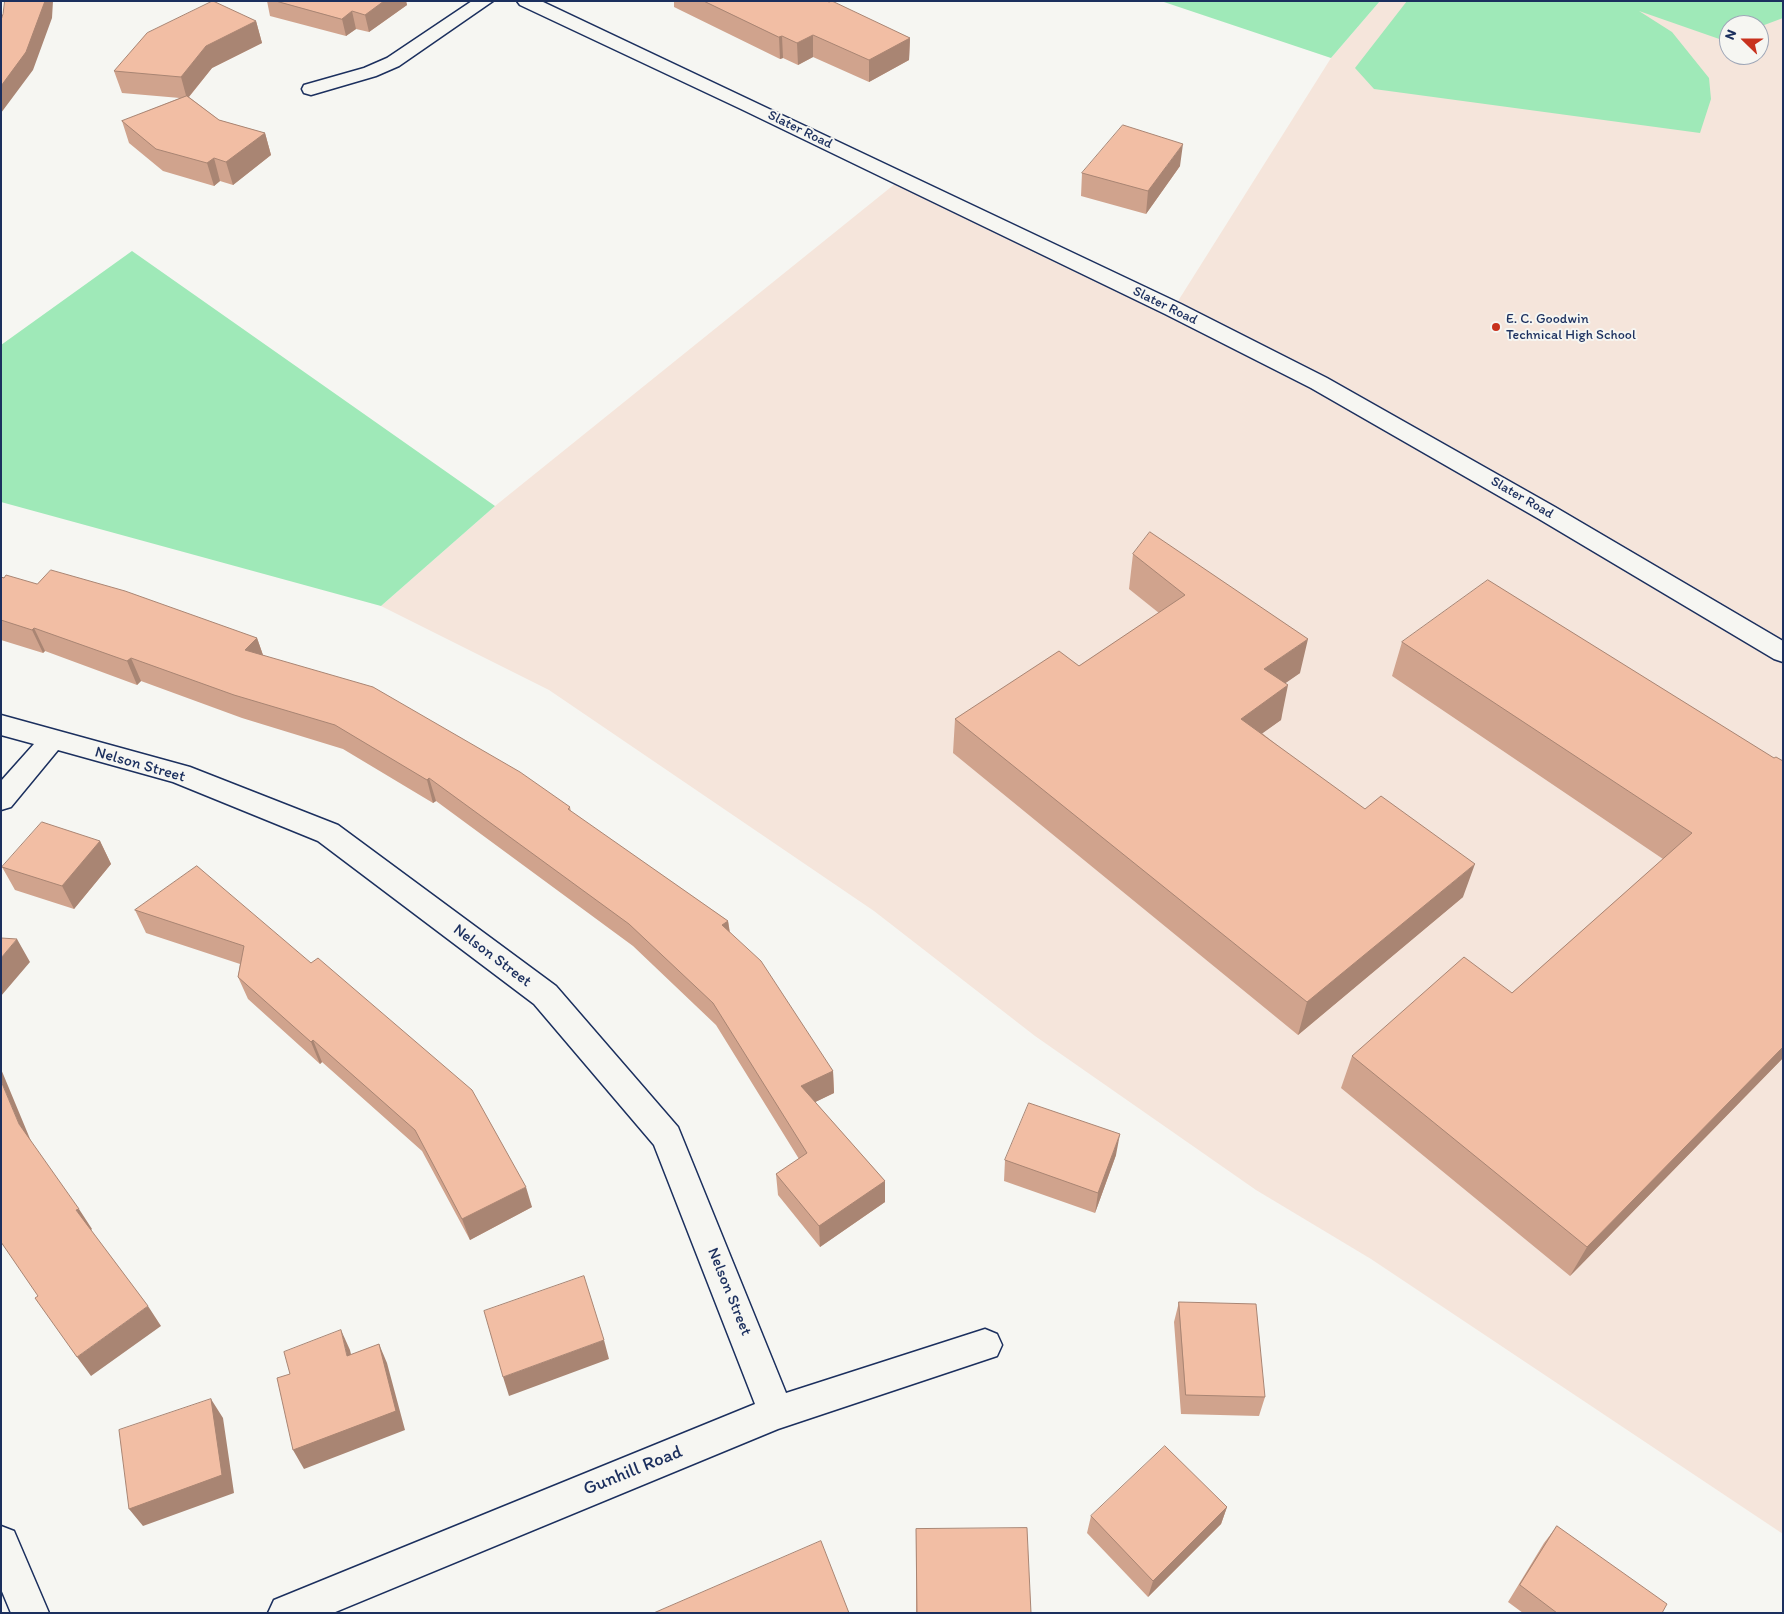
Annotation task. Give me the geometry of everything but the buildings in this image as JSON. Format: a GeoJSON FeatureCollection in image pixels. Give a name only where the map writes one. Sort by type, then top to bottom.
{"type":"FeatureCollection","features":[{"type":"Feature","properties":{"kind":"street"},"geometry":{"type":"LineString","coordinates":[[311,89],[352,78],[393,62],[484,1]]}},
{"type":"Feature","properties":{"kind":"street","name":"Slater Road"},"geometry":{"type":"LineString","coordinates":[[526,1],[748,105],[1156,301],[1319,383],[1539,509],[1783,653]]}},
{"type":"Feature","properties":{"kind":"street","name":"Nelson Street"},"geometry":{"type":"LineString","coordinates":[[1,725],[180,774],[328,833],[545,995],[667,1137],[776,1413]]}},
{"type":"Feature","properties":{"kind":"street"},"geometry":{"type":"LineString","coordinates":[[1,800],[52,740]]}},
{"type":"Feature","properties":{"kind":"street","name":"Gunhill Road"},"geometry":{"type":"LineString","coordinates":[[287,1613],[776,1413],[985,1345]]}},
{"type":"Feature","properties":{"kind":"street"},"geometry":{"type":"LineString","coordinates":[[1,1544],[30,1613]]}},
{"type":"Feature","properties":{"kind":"shaded area"},"geometry":{"type":"Polygon","coordinates":[[[1380,1],[1783,1],[1783,1534],[1371,1259],[1256,1190],[1035,1036],[874,911],[549,690],[381,606],[495,506],[901,179],[1173,309],[1331,58],[1380,1]]]}},
{"type":"Feature","properties":{"kind":"green space"},"geometry":{"type":"Polygon","coordinates":[[[1161,1],[1380,1],[1331,58],[1161,1]]]}},
{"type":"Feature","properties":{"kind":"green space"},"geometry":{"type":"Polygon","coordinates":[[[1407,1],[1783,1],[1783,18],[1769,23],[1769,15],[1719,15],[1719,39],[1639,11],[1672,32],[1709,78],[1711,99],[1700,133],[1374,89],[1355,68],[1407,1]]]}},
{"type":"Feature","properties":{"kind":"green space"},"geometry":{"type":"Polygon","coordinates":[[[132,251],[495,506],[381,606],[1,502],[1,345],[132,251]]]}},
{"type":"Feature","properties":{"kind":"place","name":"E. C. Goodwin Technical High School"},"geometry":{"type":"Point","coordinates":[1496,327]}}]}
